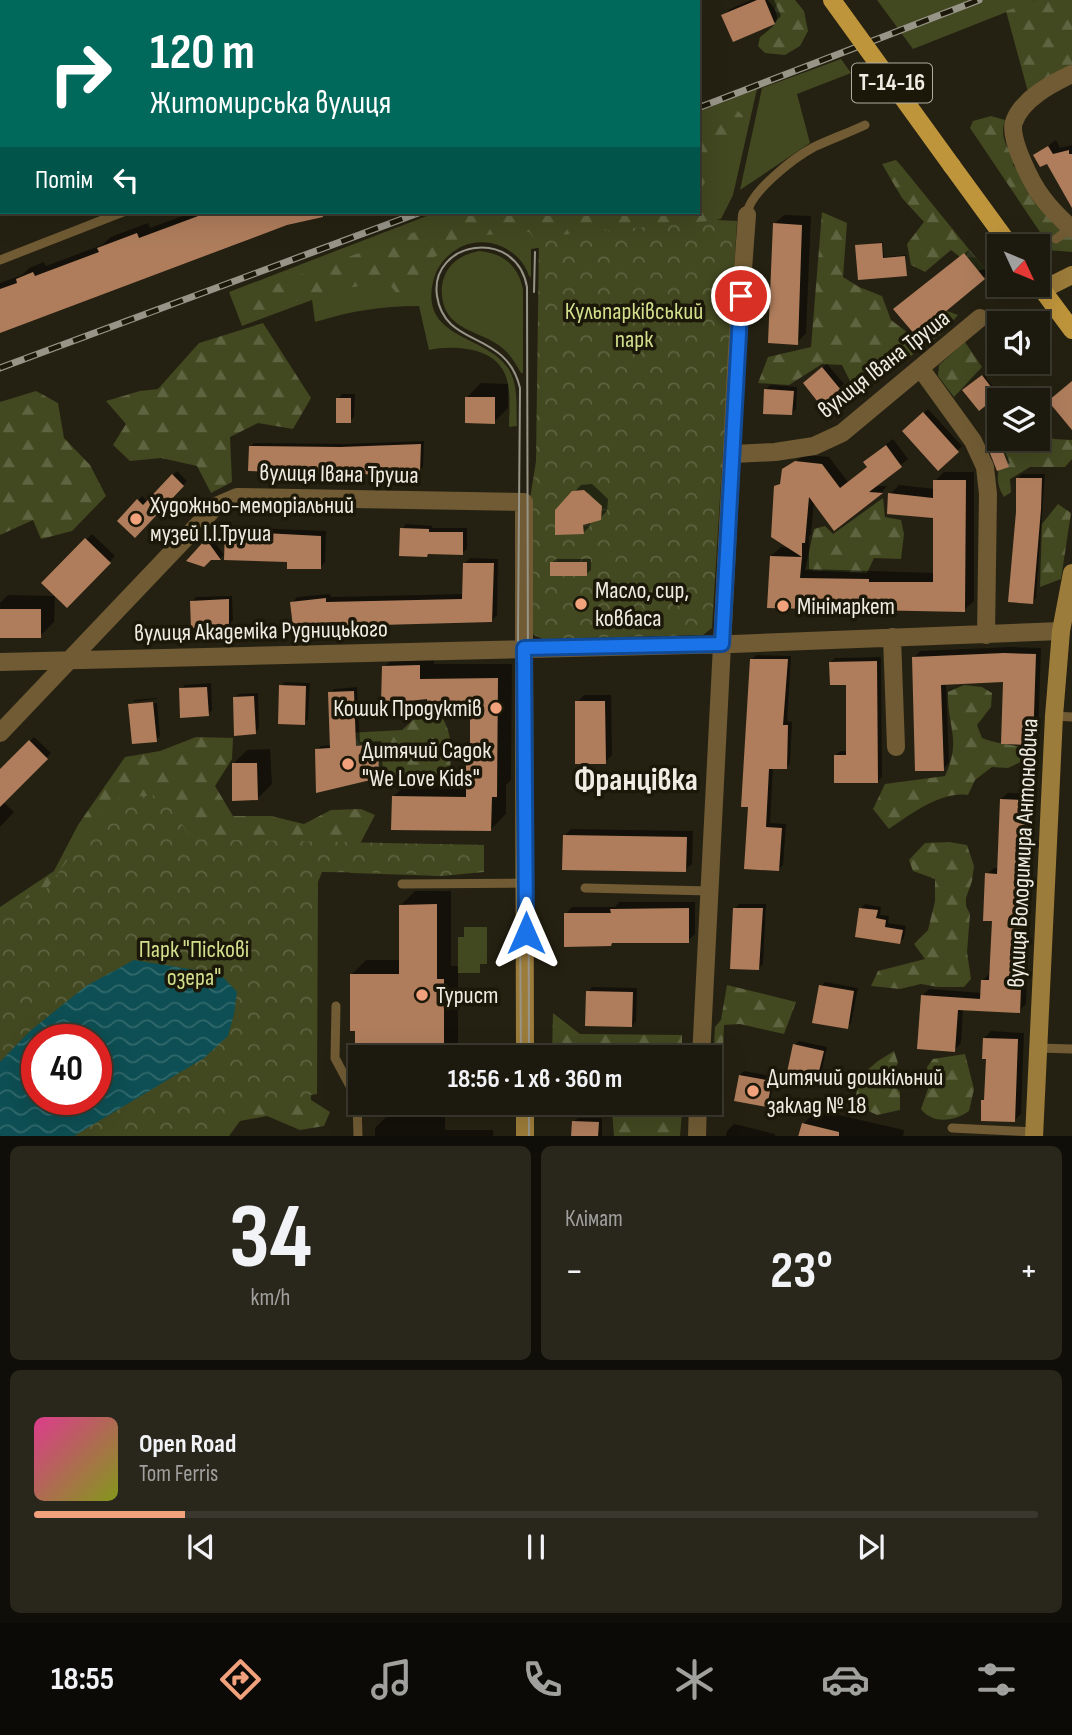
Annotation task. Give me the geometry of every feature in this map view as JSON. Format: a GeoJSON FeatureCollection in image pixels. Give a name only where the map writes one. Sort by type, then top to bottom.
{"type":"FeatureCollection","features":[{"type":"Feature","properties":{"kind":"main road","name":"Т-14-16"},"geometry":{"type":"LineString","coordinates":[[832,0],[1002,234]]}},
{"type":"Feature","properties":{"kind":"main road"},"geometry":{"type":"LineString","coordinates":[[1050,283],[1072,275]]}},
{"type":"Feature","properties":{"kind":"main road"},"geometry":{"type":"LineString","coordinates":[[1048,298],[1072,330]]}},
{"type":"Feature","properties":{"kind":"main road","name":"вулиця Володимира Антоновича"},"geometry":{"type":"LineString","coordinates":[[1034,1134],[1063,717],[1061,631],[1072,573]]}},
{"type":"Feature","properties":{"kind":"main road"},"geometry":{"type":"LineString","coordinates":[[524,648],[525,1045]]}},
{"type":"Feature","properties":{"kind":"main road"},"geometry":{"type":"LineString","coordinates":[[525,1115],[525,1136]]}},
{"type":"Feature","properties":{"kind":"street"},"geometry":{"type":"LineString","coordinates":[[1066,232],[1041,196],[1014,142],[1013,123],[1026,103],[1055,82],[1072,74]]}},
{"type":"Feature","properties":{"kind":"street"},"geometry":{"type":"LineString","coordinates":[[702,1045],[737,351],[747,215]]}},
{"type":"Feature","properties":{"kind":"street","name":"вулиця Івана Труша"},"geometry":{"type":"LineString","coordinates":[[733,454],[775,452],[814,446],[842,433],[980,318]]}},
{"type":"Feature","properties":{"kind":"street"},"geometry":{"type":"LineString","coordinates":[[921,369],[973,442],[985,467],[988,494],[986,635]]}},
{"type":"Feature","properties":{"kind":"street","name":"вулиця Івана Труша"},"geometry":{"type":"LineString","coordinates":[[0,733],[216,506],[237,497],[524,502],[524,648]]}},
{"type":"Feature","properties":{"kind":"street","name":"вулиця Академіка Рудницького"},"geometry":{"type":"LineString","coordinates":[[0,662],[722,644],[1061,631]]}},
{"type":"Feature","properties":{"kind":"street"},"geometry":{"type":"LineString","coordinates":[[892,637],[896,747]]}},
{"type":"Feature","properties":{"kind":"street"},"geometry":{"type":"LineString","coordinates":[[696,1136],[697,1115]]}},
{"type":"Feature","properties":{"kind":"lane"},"geometry":{"type":"LineString","coordinates":[[747,215],[747,207],[764,186],[790,163],[813,148],[865,125]]}},
{"type":"Feature","properties":{"kind":"lane"},"geometry":{"type":"LineString","coordinates":[[0,260],[117,214]]}},
{"type":"Feature","properties":{"kind":"lane"},"geometry":{"type":"LineString","coordinates":[[401,884],[526,883]]}},
{"type":"Feature","properties":{"kind":"lane"},"geometry":{"type":"LineString","coordinates":[[585,888],[710,891]]}},
{"type":"Feature","properties":{"kind":"lane"},"geometry":{"type":"LineString","coordinates":[[336,1006],[335,1058],[348,1080]]}},
{"type":"Feature","properties":{"kind":"lane"},"geometry":{"type":"LineString","coordinates":[[1038,1048],[1072,1049]]}},
{"type":"Feature","properties":{"kind":"lane"},"geometry":{"type":"LineString","coordinates":[[358,1136],[359,1115]]}},
{"type":"Feature","properties":{"kind":"lane"},"geometry":{"type":"LineString","coordinates":[[952,1128],[1034,1134]]}},
{"type":"Feature","properties":{"kind":"green space"},"geometry":{"type":"Polygon","coordinates":[[[768,0],[795,0],[804,11],[808,31],[800,46],[785,55],[765,53],[758,46],[760,37],[774,25],[777,17],[768,0]]]}},
{"type":"Feature","properties":{"kind":"green space"},"geometry":{"type":"Polygon","coordinates":[[[877,0],[1037,0],[913,49],[877,0]]]}},
{"type":"Feature","properties":{"kind":"green space"},"geometry":{"type":"Polygon","coordinates":[[[1037,0],[1072,0],[1072,65],[1028,92],[1006,11],[1037,0]]]}},
{"type":"Feature","properties":{"kind":"green space"},"geometry":{"type":"Polygon","coordinates":[[[841,59],[851,73],[797,94],[810,143],[740,190],[762,88],[841,59]]]}},
{"type":"Feature","properties":{"kind":"green space"},"geometry":{"type":"Polygon","coordinates":[[[757,89],[733,195],[721,219],[531,249],[531,277],[511,252],[483,242],[463,246],[440,265],[433,282],[432,301],[436,315],[445,326],[498,357],[508,368],[515,389],[517,426],[509,427],[508,385],[498,364],[491,357],[471,350],[429,350],[419,306],[366,310],[315,322],[312,300],[242,326],[229,292],[432,214],[700,214],[700,111],[757,89]]]}},
{"type":"Feature","properties":{"kind":"green space"},"geometry":{"type":"Polygon","coordinates":[[[737,110],[743,116],[741,128],[702,187],[718,220],[655,314],[539,245],[529,232],[470,236],[431,259],[419,294],[408,299],[401,299],[390,285],[365,285],[326,296],[318,293],[251,317],[239,312],[234,300],[463,214],[700,214],[700,124],[737,110]]]}},
{"type":"Feature","properties":{"kind":"green space"},"geometry":{"type":"Polygon","coordinates":[[[991,116],[1005,120],[1003,135],[1015,158],[1013,165],[1072,233],[1072,252],[1050,250],[1050,234],[1041,234],[970,128],[973,121],[991,116]]]}},
{"type":"Feature","properties":{"kind":"green space"},"geometry":{"type":"Polygon","coordinates":[[[896,160],[985,269],[978,271],[951,250],[925,272],[911,265],[907,244],[924,222],[902,198],[882,164],[896,160]]]}},
{"type":"Feature","properties":{"kind":"green space"},"geometry":{"type":"Polygon","coordinates":[[[822,212],[847,223],[843,277],[882,296],[891,320],[916,339],[947,311],[958,315],[941,334],[857,395],[842,365],[822,364],[789,385],[758,383],[768,357],[811,347],[822,212]]]}},
{"type":"Feature","properties":{"kind":"green space","name":"Кульпарківський парк"},"geometry":{"type":"Polygon","coordinates":[[[718,220],[737,221],[712,628],[703,635],[543,639],[534,635],[531,630],[530,499],[536,461],[539,237],[718,220]]]}},
{"type":"Feature","properties":{"kind":"green space"},"geometry":{"type":"Polygon","coordinates":[[[479,251],[495,254],[508,262],[521,281],[523,373],[501,347],[457,324],[446,311],[442,288],[448,270],[459,259],[479,251]]]}},
{"type":"Feature","properties":{"kind":"green space"},"geometry":{"type":"Polygon","coordinates":[[[263,323],[311,398],[293,429],[258,423],[230,437],[232,482],[211,493],[197,466],[161,458],[130,461],[113,445],[126,424],[106,401],[158,389],[199,343],[263,323]]]}},
{"type":"Feature","properties":{"kind":"green space"},"geometry":{"type":"Polygon","coordinates":[[[965,342],[982,367],[954,397],[938,376],[939,365],[965,342]]]}},
{"type":"Feature","properties":{"kind":"green space"},"geometry":{"type":"Polygon","coordinates":[[[36,391],[58,403],[64,438],[90,465],[106,496],[72,531],[41,539],[33,520],[0,535],[0,402],[36,391]]]}},
{"type":"Feature","properties":{"kind":"green space"},"geometry":{"type":"Polygon","coordinates":[[[1050,437],[1072,440],[1072,459],[1065,467],[1030,467],[1010,479],[1011,492],[1004,497],[998,482],[1000,451],[1050,451],[1050,437]]]}},
{"type":"Feature","properties":{"kind":"green space"},"geometry":{"type":"Polygon","coordinates":[[[883,498],[885,517],[901,520],[904,534],[901,559],[874,558],[867,573],[805,570],[814,529],[825,526],[833,534],[883,498]]]}},
{"type":"Feature","properties":{"kind":"green space"},"geometry":{"type":"Polygon","coordinates":[[[1058,504],[1071,513],[1061,579],[1040,587],[1042,524],[1058,504]]]}},
{"type":"Feature","properties":{"kind":"green space"},"geometry":{"type":"Polygon","coordinates":[[[964,685],[982,687],[992,693],[991,707],[977,725],[982,738],[1034,749],[1031,757],[1008,768],[992,767],[975,780],[968,795],[937,800],[889,829],[873,809],[885,784],[945,776],[953,743],[948,692],[964,685]]]}},
{"type":"Feature","properties":{"kind":"green space"},"geometry":{"type":"Polygon","coordinates":[[[442,717],[451,745],[449,775],[431,785],[384,786],[376,773],[353,749],[348,733],[402,730],[413,720],[442,717]]]}},
{"type":"Feature","properties":{"kind":"green space","name":"Парк \"Піскові озера\""},"geometry":{"type":"Polygon","coordinates":[[[196,737],[233,738],[232,759],[215,786],[233,816],[271,816],[304,824],[331,810],[361,809],[375,815],[361,842],[357,844],[484,845],[483,871],[441,876],[351,873],[286,848],[311,1100],[330,1112],[324,1126],[300,1130],[267,1116],[240,1121],[229,1136],[129,1136],[152,962],[58,1024],[21,1024],[21,1048],[0,1062],[0,907],[54,871],[78,825],[125,757],[160,751],[196,737]]]}},
{"type":"Feature","properties":{"kind":"green space","name":"Парк \"Піскові озера\""},"geometry":{"type":"Polygon","coordinates":[[[163,795],[191,839],[484,845],[484,872],[441,876],[322,872],[318,882],[317,1094],[237,1108],[217,1136],[0,1136],[0,909],[45,891],[113,798],[163,795]]]}},
{"type":"Feature","properties":{"kind":"green space"},"geometry":{"type":"Polygon","coordinates":[[[949,842],[967,845],[974,866],[966,898],[970,914],[967,952],[971,979],[964,987],[921,984],[900,989],[871,986],[878,971],[925,959],[914,944],[928,930],[935,901],[935,879],[913,871],[909,860],[925,843],[949,842]]]}},
{"type":"Feature","properties":{"kind":"green space"},"geometry":{"type":"Polygon","coordinates":[[[464,927],[487,927],[487,964],[480,964],[480,973],[458,973],[458,937],[464,937],[464,927]]]}},
{"type":"Feature","properties":{"kind":"green space"},"geometry":{"type":"Polygon","coordinates":[[[727,985],[796,1002],[784,1034],[740,1024],[724,1025],[722,1075],[722,1045],[714,1045],[715,1027],[721,1020],[727,985]]]}},
{"type":"Feature","properties":{"kind":"green space"},"geometry":{"type":"Polygon","coordinates":[[[553,1013],[580,1034],[682,1035],[682,1045],[552,1045],[553,1013]]]}},
{"type":"Feature","properties":{"kind":"green space"},"geometry":{"type":"Polygon","coordinates":[[[894,1051],[898,1063],[889,1078],[900,1092],[900,1110],[877,1115],[860,1107],[856,1096],[859,1077],[894,1051]]]}},
{"type":"Feature","properties":{"kind":"green space"},"geometry":{"type":"Polygon","coordinates":[[[965,1054],[974,1089],[969,1111],[945,1120],[926,1114],[921,1109],[929,1086],[927,1067],[933,1059],[965,1054]]]}},
{"type":"Feature","properties":{"kind":"green space"},"geometry":{"type":"Polygon","coordinates":[[[612,1115],[682,1115],[680,1136],[614,1136],[612,1115]]]}},
{"type":"Feature","properties":{"kind":"water"},"geometry":{"type":"Polygon","coordinates":[[[134,960],[220,974],[237,992],[228,1036],[204,1058],[112,1113],[112,1024],[39,1024],[86,986],[134,960]]]}},
{"type":"Feature","properties":{"kind":"water"},"geometry":{"type":"Polygon","coordinates":[[[21,1040],[21,1115],[109,1115],[74,1136],[0,1136],[0,1062],[21,1040]]]}},
{"type":"Feature","properties":{"kind":"building"},"geometry":{"type":"Polygon","coordinates":[[[757,0],[765,0],[775,24],[733,42],[721,15],[757,0]]]}},
{"type":"Feature","properties":{"kind":"building"},"geometry":{"type":"Polygon","coordinates":[[[1048,146],[1053,154],[1069,150],[1069,154],[1072,154],[1072,208],[1047,164],[1040,167],[1033,155],[1048,146]]]}},
{"type":"Feature","properties":{"kind":"building"},"geometry":{"type":"Polygon","coordinates":[[[204,214],[323,214],[323,217],[287,225],[0,333],[0,289],[17,283],[16,279],[33,272],[35,276],[99,252],[97,248],[137,233],[139,238],[204,214]]]}},
{"type":"Feature","properties":{"kind":"building"},"geometry":{"type":"Polygon","coordinates":[[[773,223],[802,225],[798,345],[768,343],[773,223]]]}},
{"type":"Feature","properties":{"kind":"building"},"geometry":{"type":"Polygon","coordinates":[[[882,243],[883,258],[905,256],[907,276],[858,280],[855,245],[882,243]]]}},
{"type":"Feature","properties":{"kind":"building"},"geometry":{"type":"Polygon","coordinates":[[[964,253],[985,279],[916,336],[893,309],[964,253]]]}},
{"type":"Feature","properties":{"kind":"building"},"geometry":{"type":"Polygon","coordinates":[[[822,367],[841,390],[821,406],[803,383],[822,367]]]}},
{"type":"Feature","properties":{"kind":"building"},"geometry":{"type":"Polygon","coordinates":[[[982,375],[992,388],[987,388],[987,405],[979,411],[962,390],[982,375]]]}},
{"type":"Feature","properties":{"kind":"building"},"geometry":{"type":"Polygon","coordinates":[[[1072,381],[1072,430],[1050,403],[1050,399],[1072,381]]]}},
{"type":"Feature","properties":{"kind":"building"},"geometry":{"type":"Polygon","coordinates":[[[764,389],[794,391],[792,415],[763,414],[764,389]]]}},
{"type":"Feature","properties":{"kind":"building"},"geometry":{"type":"Polygon","coordinates":[[[465,397],[495,397],[495,424],[465,423],[465,397]]]}},
{"type":"Feature","properties":{"kind":"building"},"geometry":{"type":"Polygon","coordinates":[[[336,398],[351,398],[351,423],[336,423],[336,398]]]}},
{"type":"Feature","properties":{"kind":"building"},"geometry":{"type":"Polygon","coordinates":[[[923,412],[959,452],[938,471],[902,431],[923,412]]]}},
{"type":"Feature","properties":{"kind":"building"},"geometry":{"type":"Polygon","coordinates":[[[421,444],[420,472],[375,471],[375,474],[341,475],[248,471],[249,446],[421,444]]]}},
{"type":"Feature","properties":{"kind":"building"},"geometry":{"type":"Polygon","coordinates":[[[886,445],[902,467],[869,492],[883,493],[834,531],[809,497],[802,557],[771,537],[774,486],[780,484],[782,469],[795,461],[822,464],[840,488],[867,467],[863,462],[886,445]]]}},
{"type":"Feature","properties":{"kind":"building"},"geometry":{"type":"Polygon","coordinates":[[[989,451],[1003,451],[1009,467],[997,471],[989,451]]]}},
{"type":"Feature","properties":{"kind":"building"},"geometry":{"type":"Polygon","coordinates":[[[172,474],[184,486],[135,538],[117,521],[137,499],[143,505],[172,474]]]}},
{"type":"Feature","properties":{"kind":"building"},"geometry":{"type":"Polygon","coordinates":[[[1016,478],[1042,478],[1033,604],[1008,602],[1016,512],[1016,478]]]}},
{"type":"Feature","properties":{"kind":"building"},"geometry":{"type":"Polygon","coordinates":[[[933,480],[966,480],[965,612],[767,608],[770,556],[802,557],[800,578],[933,582],[933,518],[887,514],[888,493],[933,498],[933,480]]]}},
{"type":"Feature","properties":{"kind":"building"},"geometry":{"type":"Polygon","coordinates":[[[584,490],[602,506],[601,520],[583,525],[584,534],[555,535],[555,510],[572,491],[584,490]]]}},
{"type":"Feature","properties":{"kind":"building"},"geometry":{"type":"Polygon","coordinates":[[[400,528],[429,529],[429,532],[463,532],[463,555],[399,556],[400,528]]]}},
{"type":"Feature","properties":{"kind":"building"},"geometry":{"type":"Polygon","coordinates":[[[225,531],[321,536],[321,569],[287,569],[287,562],[224,560],[225,531]]]}},
{"type":"Feature","properties":{"kind":"building"},"geometry":{"type":"Polygon","coordinates":[[[85,538],[111,563],[67,608],[41,583],[85,538]]]}},
{"type":"Feature","properties":{"kind":"building"},"geometry":{"type":"Polygon","coordinates":[[[206,539],[221,560],[211,560],[204,567],[186,561],[206,539]]]}},
{"type":"Feature","properties":{"kind":"building"},"geometry":{"type":"Polygon","coordinates":[[[550,562],[587,562],[587,576],[550,576],[550,562]]]}},
{"type":"Feature","properties":{"kind":"building"},"geometry":{"type":"Polygon","coordinates":[[[463,563],[494,563],[492,622],[342,626],[342,623],[293,627],[290,602],[326,598],[326,602],[462,599],[463,563]]]}},
{"type":"Feature","properties":{"kind":"building"},"geometry":{"type":"Polygon","coordinates":[[[229,599],[229,626],[191,628],[190,601],[229,599]]]}},
{"type":"Feature","properties":{"kind":"building"},"geometry":{"type":"Polygon","coordinates":[[[0,609],[41,609],[41,638],[0,638],[0,609]]]}},
{"type":"Feature","properties":{"kind":"building"},"geometry":{"type":"Polygon","coordinates":[[[1036,654],[1033,745],[1001,744],[1003,682],[941,685],[944,771],[915,771],[912,657],[1036,654]]]}},
{"type":"Feature","properties":{"kind":"building"},"geometry":{"type":"Polygon","coordinates":[[[750,659],[788,659],[783,725],[788,725],[787,769],[769,769],[766,827],[782,828],[779,871],[744,869],[748,807],[741,807],[750,659]]]}},
{"type":"Feature","properties":{"kind":"building"},"geometry":{"type":"Polygon","coordinates":[[[877,661],[878,783],[834,783],[834,755],[846,755],[846,685],[830,685],[829,662],[877,661]]]}},
{"type":"Feature","properties":{"kind":"building"},"geometry":{"type":"Polygon","coordinates":[[[420,665],[420,679],[498,678],[497,797],[492,797],[491,831],[391,830],[392,796],[466,797],[466,744],[470,744],[470,709],[427,709],[427,699],[381,704],[382,666],[420,665]]]}},
{"type":"Feature","properties":{"kind":"building"},"geometry":{"type":"Polygon","coordinates":[[[279,685],[306,686],[305,725],[278,724],[279,685]]]}},
{"type":"Feature","properties":{"kind":"building"},"geometry":{"type":"Polygon","coordinates":[[[207,687],[209,716],[180,718],[179,688],[207,687]]]}},
{"type":"Feature","properties":{"kind":"building","name":"Дитячий Садок \"We Love Kids\""},"geometry":{"type":"Polygon","coordinates":[[[354,691],[356,746],[378,744],[379,778],[316,793],[315,749],[330,748],[328,692],[354,691]]]}},
{"type":"Feature","properties":{"kind":"building"},"geometry":{"type":"Polygon","coordinates":[[[254,696],[256,734],[234,736],[233,697],[254,696]]]}},
{"type":"Feature","properties":{"kind":"building"},"geometry":{"type":"Polygon","coordinates":[[[575,701],[605,701],[606,764],[575,764],[575,701]]]}},
{"type":"Feature","properties":{"kind":"building"},"geometry":{"type":"Polygon","coordinates":[[[153,702],[157,742],[132,744],[128,704],[153,702]]]}},
{"type":"Feature","properties":{"kind":"building"},"geometry":{"type":"Polygon","coordinates":[[[29,740],[48,759],[0,807],[0,769],[29,740]]]}},
{"type":"Feature","properties":{"kind":"building"},"geometry":{"type":"Polygon","coordinates":[[[232,763],[257,763],[258,800],[232,801],[232,763]]]}},
{"type":"Feature","properties":{"kind":"building"},"geometry":{"type":"Polygon","coordinates":[[[1000,799],[1024,800],[1024,808],[1028,808],[1020,1013],[958,1010],[955,1052],[917,1049],[921,995],[980,999],[981,980],[989,980],[992,921],[983,921],[985,873],[997,874],[1000,799]]]}},
{"type":"Feature","properties":{"kind":"building"},"geometry":{"type":"Polygon","coordinates":[[[563,835],[687,837],[686,872],[562,870],[563,835]]]}},
{"type":"Feature","properties":{"kind":"building","name":"Турист"},"geometry":{"type":"Polygon","coordinates":[[[437,904],[437,979],[444,979],[444,1045],[355,1045],[355,1031],[350,1031],[350,974],[399,974],[399,905],[437,904]]]}},
{"type":"Feature","properties":{"kind":"building"},"geometry":{"type":"Polygon","coordinates":[[[689,908],[689,943],[612,943],[611,946],[564,947],[564,913],[611,913],[610,909],[689,908]]]}},
{"type":"Feature","properties":{"kind":"building"},"geometry":{"type":"Polygon","coordinates":[[[733,908],[763,908],[759,970],[730,969],[733,908]]]}},
{"type":"Feature","properties":{"kind":"building"},"geometry":{"type":"Polygon","coordinates":[[[859,908],[878,910],[876,918],[886,920],[885,927],[903,930],[900,944],[855,937],[859,908]]]}},
{"type":"Feature","properties":{"kind":"building"},"geometry":{"type":"Polygon","coordinates":[[[819,985],[854,991],[848,1029],[812,1023],[819,985]]]}},
{"type":"Feature","properties":{"kind":"building"},"geometry":{"type":"Polygon","coordinates":[[[586,991],[633,992],[632,1027],[585,1026],[586,991]]]}},
{"type":"Feature","properties":{"kind":"building"},"geometry":{"type":"Polygon","coordinates":[[[983,1038],[1018,1039],[1015,1122],[981,1121],[986,1059],[982,1059],[983,1038]]]}},
{"type":"Feature","properties":{"kind":"building"},"geometry":{"type":"Polygon","coordinates":[[[793,1044],[824,1051],[816,1084],[786,1077],[793,1044]]]}},
{"type":"Feature","properties":{"kind":"building","name":"Дитячий дошкільний заклад № 18"},"geometry":{"type":"Polygon","coordinates":[[[739,1075],[772,1081],[767,1107],[734,1101],[739,1075]]]}},
{"type":"Feature","properties":{"kind":"building"},"geometry":{"type":"Polygon","coordinates":[[[572,1121],[599,1122],[598,1136],[571,1136],[572,1121]]]}},
{"type":"Feature","properties":{"kind":"building"},"geometry":{"type":"Polygon","coordinates":[[[802,1123],[839,1132],[839,1136],[798,1136],[802,1123]]]}},
{"type":"Feature","properties":{"kind":"tram line"},"geometry":{"type":"LineString","coordinates":[[521,1045],[518,632],[520,388],[513,369],[502,356],[451,324],[442,313],[437,296],[438,277],[446,263],[459,253],[475,248],[492,249],[507,255],[520,268],[527,287],[529,1045]]}},
{"type":"Feature","properties":{"kind":"tram line"},"geometry":{"type":"LineString","coordinates":[[534,292],[535,252]]}},
{"type":"Feature","properties":{"kind":"tram line"},"geometry":{"type":"LineString","coordinates":[[529,1115],[529,1136]]}},
{"type":"Feature","properties":{"kind":"railway"},"geometry":{"type":"LineString","coordinates":[[700,107],[979,0]]}},
{"type":"Feature","properties":{"kind":"railway"},"geometry":{"type":"LineString","coordinates":[[0,368],[416,214]]}},
{"type":"Feature","properties":{"kind":"place","name":"Художньо-меморіальний музей І.І.Труша"},"geometry":{"type":"Point","coordinates":[136,519]}},
{"type":"Feature","properties":{"kind":"place","name":"Масло, сир, ковбаса"},"geometry":{"type":"Point","coordinates":[581,604]}},
{"type":"Feature","properties":{"kind":"place","name":"Мінімаркет"},"geometry":{"type":"Point","coordinates":[783,606]}},
{"type":"Feature","properties":{"kind":"place","name":"Кошик Продуктів"},"geometry":{"type":"Point","coordinates":[496,708]}},
{"type":"Feature","properties":{"kind":"place","name":"Дитячий Садок \"We Love Kids\""},"geometry":{"type":"Point","coordinates":[348,764]}},
{"type":"Feature","properties":{"kind":"place","name":"Турист"},"geometry":{"type":"Point","coordinates":[422,995]}},
{"type":"Feature","properties":{"kind":"place","name":"Дитячий дошкільний заклад № 18"},"geometry":{"type":"Point","coordinates":[753,1091]}},
{"type":"Feature","properties":{"kind":"district","name":"Францівка"},"geometry":{"type":"Point","coordinates":[636,780]}},
{"type":"Feature","properties":{"kind":"route"},"geometry":{"type":"LineString","coordinates":[[526,933],[524,648],[722,644],[741,296]]}}]}
